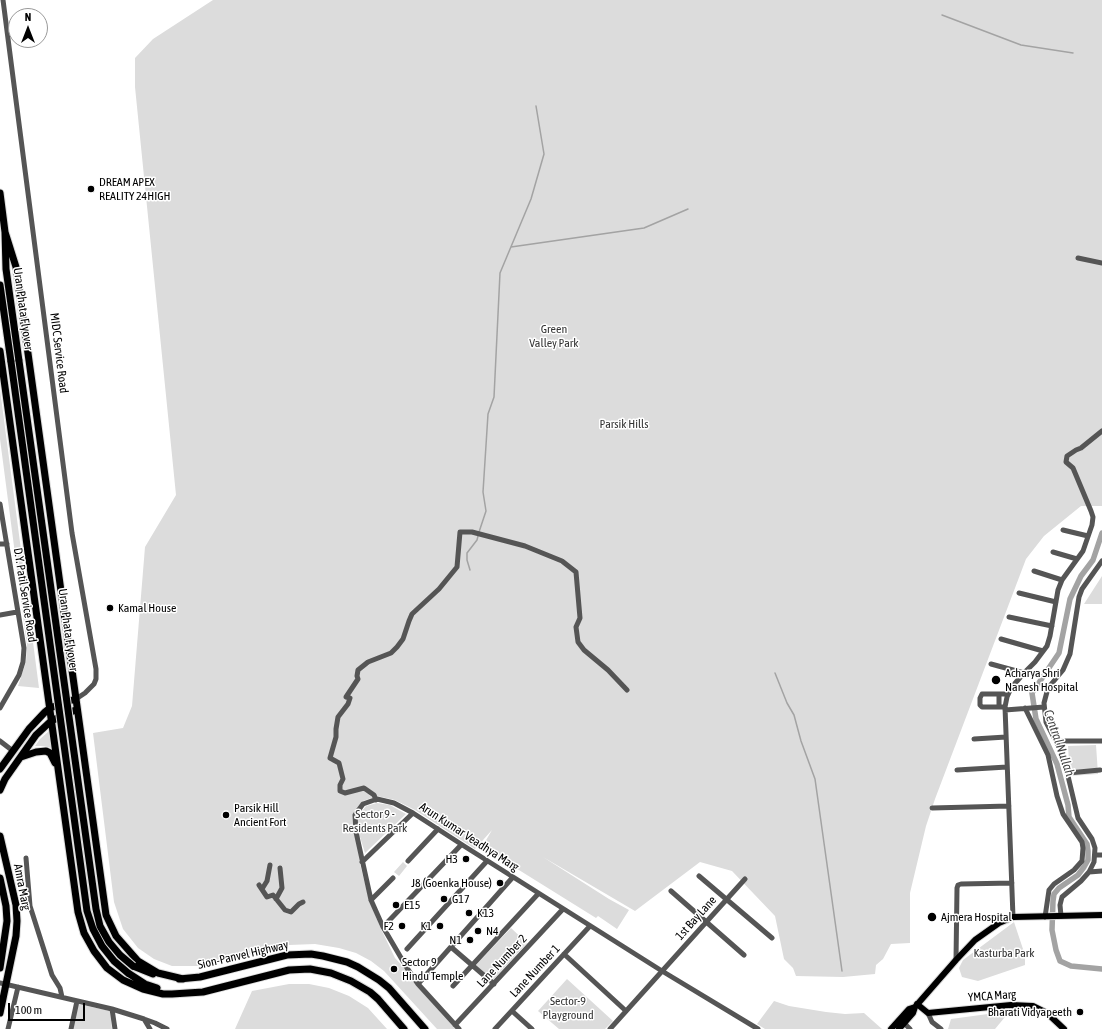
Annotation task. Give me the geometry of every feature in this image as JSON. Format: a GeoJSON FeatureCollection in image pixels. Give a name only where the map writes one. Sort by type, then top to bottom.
{"type":"FeatureCollection","features":[{"type":"Feature","properties":{"kind":"highway"},"geometry":{"type":"LineString","coordinates":[[0,192],[5,232],[16,267],[105,908],[109,923],[121,943],[138,961],[158,973],[183,979]]}},
{"type":"Feature","properties":{"kind":"highway","name":"Uran Phata Flyover"},"geometry":{"type":"LineString","coordinates":[[5,232],[6,269],[96,909],[100,926],[109,942],[120,955],[134,966],[157,976],[183,979]]}},
{"type":"Feature","properties":{"kind":"highway","name":"Uran Phata Flyover"},"geometry":{"type":"LineString","coordinates":[[0,285],[87,911],[93,929],[102,946],[114,961],[136,979],[168,992],[183,994]]}},
{"type":"Feature","properties":{"kind":"highway"},"geometry":{"type":"LineString","coordinates":[[0,351],[78,912],[88,942],[107,968],[123,980],[152,992],[183,994]]}},
{"type":"Feature","properties":{"kind":"highway"},"geometry":{"type":"LineString","coordinates":[[0,770],[38,716],[42,709],[47,690]]}},
{"type":"Feature","properties":{"kind":"highway"},"geometry":{"type":"LineString","coordinates":[[29,729],[50,708],[76,699]]}},
{"type":"Feature","properties":{"kind":"highway"},"geometry":{"type":"LineString","coordinates":[[0,790],[5,779],[36,735],[51,721],[77,710]]}},
{"type":"Feature","properties":{"kind":"highway"},"geometry":{"type":"LineString","coordinates":[[21,758],[36,752],[46,751],[51,755],[58,768]]}},
{"type":"Feature","properties":{"kind":"highway","name":"Amra Marg"},"geometry":{"type":"LineString","coordinates":[[0,836],[16,905],[16,936],[3,984],[0,1013]]}},
{"type":"Feature","properties":{"kind":"highway","name":"Amra Marg"},"geometry":{"type":"LineString","coordinates":[[0,878],[6,906],[7,921],[0,968]]}},
{"type":"Feature","properties":{"kind":"highway","name":"Sion-Panvel Highway"},"geometry":{"type":"LineString","coordinates":[[183,979],[204,976],[274,957],[299,954],[324,956],[353,965],[379,980],[389,988],[425,1029]]}},
{"type":"Feature","properties":{"kind":"highway","name":"Sion-Panvel Highway"},"geometry":{"type":"LineString","coordinates":[[183,994],[203,992],[288,970],[310,969],[342,976],[361,986],[378,999],[404,1029]]}},
{"type":"Feature","properties":{"kind":"main road"},"geometry":{"type":"LineString","coordinates":[[899,1029],[914,1013],[916,1006],[956,960],[975,940],[999,923],[1014,917],[1102,915]]}},
{"type":"Feature","properties":{"kind":"main road","name":"YMCA Marg"},"geometry":{"type":"LineString","coordinates":[[928,1013],[1011,1005],[1033,1006],[1047,1013],[1064,1029]]}},
{"type":"Feature","properties":{"kind":"main road"},"geometry":{"type":"LineString","coordinates":[[916,1006],[928,1013]]}},
{"type":"Feature","properties":{"kind":"main road"},"geometry":{"type":"LineString","coordinates":[[891,1029],[909,1009],[916,1006]]}},
{"type":"Feature","properties":{"kind":"street","name":"MIDC Service Road"},"geometry":{"type":"LineString","coordinates":[[3,0],[72,533],[96,669],[96,679],[94,684],[86,693],[76,699]]}},
{"type":"Feature","properties":{"kind":"street"},"geometry":{"type":"LineString","coordinates":[[1078,258],[1102,262]]}},
{"type":"Feature","properties":{"kind":"street"},"geometry":{"type":"LineString","coordinates":[[1014,917],[1005,708],[1008,694],[1047,646],[1058,590],[1062,580],[1082,551],[1092,525],[1093,518],[1073,468],[1066,462],[1067,456],[1081,448],[1102,431]]}},
{"type":"Feature","properties":{"kind":"street","name":"D.Y. Patil Service Road"},"geometry":{"type":"LineString","coordinates":[[0,504],[24,648],[20,675],[0,708]]}},
{"type":"Feature","properties":{"kind":"street"},"geometry":{"type":"LineString","coordinates":[[1063,530],[1088,536]]}},
{"type":"Feature","properties":{"kind":"street"},"geometry":{"type":"LineString","coordinates":[[457,1027],[418,984],[397,954],[383,927],[371,900],[356,832],[355,815],[363,804],[376,800],[374,795],[364,788],[345,793],[340,791],[340,785],[343,779],[339,763],[330,758],[336,737],[338,717],[350,698],[346,697],[358,679],[358,670],[368,662],[391,653],[398,647],[404,639],[408,621],[412,614],[439,589],[457,567],[460,532],[467,532],[482,534],[545,553],[562,561],[576,572],[580,618],[576,627],[578,642],[584,650],[608,670],[627,690]]}},
{"type":"Feature","properties":{"kind":"street"},"geometry":{"type":"LineString","coordinates":[[0,544],[6,544]]}},
{"type":"Feature","properties":{"kind":"street"},"geometry":{"type":"LineString","coordinates":[[1053,552],[1077,559]]}},
{"type":"Feature","properties":{"kind":"street"},"geometry":{"type":"LineString","coordinates":[[1060,916],[1062,897],[1089,872],[1095,855],[1095,848],[1092,839],[1078,818],[1064,755],[1046,722],[1042,707],[1048,688],[1063,670],[1070,654],[1081,593],[1102,561]]}},
{"type":"Feature","properties":{"kind":"street"},"geometry":{"type":"LineString","coordinates":[[1034,571],[1062,580]]}},
{"type":"Feature","properties":{"kind":"street"},"geometry":{"type":"LineString","coordinates":[[1019,593],[1056,602]]}},
{"type":"Feature","properties":{"kind":"street"},"geometry":{"type":"LineString","coordinates":[[0,615],[17,612]]}},
{"type":"Feature","properties":{"kind":"street"},"geometry":{"type":"LineString","coordinates":[[1009,617],[1052,626]]}},
{"type":"Feature","properties":{"kind":"street"},"geometry":{"type":"LineString","coordinates":[[1001,640],[1044,651]]}},
{"type":"Feature","properties":{"kind":"street"},"geometry":{"type":"LineString","coordinates":[[990,664],[1024,673]]}},
{"type":"Feature","properties":{"kind":"street"},"geometry":{"type":"LineString","coordinates":[[77,710],[86,693]]}},
{"type":"Feature","properties":{"kind":"street"},"geometry":{"type":"LineString","coordinates":[[1008,694],[982,694],[980,698],[980,705],[982,707],[1005,708],[1042,707]]}},
{"type":"Feature","properties":{"kind":"street"},"geometry":{"type":"LineString","coordinates":[[998,694],[999,707]]}},
{"type":"Feature","properties":{"kind":"street"},"geometry":{"type":"LineString","coordinates":[[1025,708],[1048,755],[1057,796],[1064,814],[1082,842],[1083,848],[1082,861],[1074,870],[1054,884],[1049,890],[1046,916]]}},
{"type":"Feature","properties":{"kind":"street"},"geometry":{"type":"LineString","coordinates":[[974,739],[1006,737]]}},
{"type":"Feature","properties":{"kind":"street"},"geometry":{"type":"LineString","coordinates":[[0,741],[13,751]]}},
{"type":"Feature","properties":{"kind":"street"},"geometry":{"type":"LineString","coordinates":[[1057,741],[1102,741]]}},
{"type":"Feature","properties":{"kind":"street"},"geometry":{"type":"LineString","coordinates":[[957,770],[1008,768]]}},
{"type":"Feature","properties":{"kind":"street"},"geometry":{"type":"LineString","coordinates":[[1068,773],[1100,770]]}},
{"type":"Feature","properties":{"kind":"street","name":"Arun Kumar Veadhya Marg"},"geometry":{"type":"LineString","coordinates":[[376,800],[394,803],[413,813],[662,972],[758,1029]]}},
{"type":"Feature","properties":{"kind":"street"},"geometry":{"type":"LineString","coordinates":[[932,808],[1009,806]]}},
{"type":"Feature","properties":{"kind":"street"},"geometry":{"type":"LineString","coordinates":[[362,862],[413,813]]}},
{"type":"Feature","properties":{"kind":"street"},"geometry":{"type":"LineString","coordinates":[[408,861],[438,829]]}},
{"type":"Feature","properties":{"kind":"street"},"geometry":{"type":"LineString","coordinates":[[383,927],[461,845]]}},
{"type":"Feature","properties":{"kind":"street"},"geometry":{"type":"LineString","coordinates":[[1095,855],[1102,855]]}},
{"type":"Feature","properties":{"kind":"street"},"geometry":{"type":"LineString","coordinates":[[26,858],[30,906],[52,975],[60,988],[62,997]]}},
{"type":"Feature","properties":{"kind":"street"},"geometry":{"type":"LineString","coordinates":[[407,949],[487,861]]}},
{"type":"Feature","properties":{"kind":"street"},"geometry":{"type":"LineString","coordinates":[[270,865],[267,881],[260,887],[268,897],[273,895],[285,910],[291,912],[303,902]]}},
{"type":"Feature","properties":{"kind":"street"},"geometry":{"type":"LineString","coordinates":[[276,899],[282,888],[280,868]]}},
{"type":"Feature","properties":{"kind":"street"},"geometry":{"type":"LineString","coordinates":[[1089,872],[1102,871]]}},
{"type":"Feature","properties":{"kind":"street"},"geometry":{"type":"LineString","coordinates":[[699,876],[772,938]]}},
{"type":"Feature","properties":{"kind":"street"},"geometry":{"type":"LineString","coordinates":[[418,984],[513,877]]}},
{"type":"Feature","properties":{"kind":"street"},"geometry":{"type":"LineString","coordinates":[[371,900],[393,878]]}},
{"type":"Feature","properties":{"kind":"street","name":"1st Bay Lane"},"geometry":{"type":"LineString","coordinates":[[610,1029],[745,879]]}},
{"type":"Feature","properties":{"kind":"street"},"geometry":{"type":"LineString","coordinates":[[956,960],[958,885],[1012,883]]}},
{"type":"Feature","properties":{"kind":"street"},"geometry":{"type":"LineString","coordinates":[[671,891],[744,955]]}},
{"type":"Feature","properties":{"kind":"street"},"geometry":{"type":"LineString","coordinates":[[453,986],[538,894]]}},
{"type":"Feature","properties":{"kind":"street","name":"Lane Number 2"},"geometry":{"type":"LineString","coordinates":[[457,1027],[494,984],[563,909]]}},
{"type":"Feature","properties":{"kind":"street","name":"Lane Number 1"},"geometry":{"type":"LineString","coordinates":[[495,1029],[590,926]]}},
{"type":"Feature","properties":{"kind":"street"},"geometry":{"type":"LineString","coordinates":[[451,946],[494,984]]}},
{"type":"Feature","properties":{"kind":"street"},"geometry":{"type":"LineString","coordinates":[[564,954],[626,1011]]}},
{"type":"Feature","properties":{"kind":"street"},"geometry":{"type":"LineString","coordinates":[[3,984],[112,1009],[144,1019],[167,1029]]}},
{"type":"Feature","properties":{"kind":"street"},"geometry":{"type":"LineString","coordinates":[[8,1029],[18,987]]}},
{"type":"Feature","properties":{"kind":"street"},"geometry":{"type":"LineString","coordinates":[[71,1029],[77,1001]]}},
{"type":"Feature","properties":{"kind":"street"},"geometry":{"type":"LineString","coordinates":[[112,1009],[115,1029]]}},
{"type":"Feature","properties":{"kind":"street"},"geometry":{"type":"LineString","coordinates":[[512,1011],[532,1029]]}},
{"type":"Feature","properties":{"kind":"street"},"geometry":{"type":"LineString","coordinates":[[928,1013],[932,1022],[941,1029]]}},
{"type":"Feature","properties":{"kind":"street"},"geometry":{"type":"LineString","coordinates":[[144,1019],[150,1029]]}},
{"type":"Feature","properties":{"kind":"street"},"geometry":{"type":"LineString","coordinates":[[904,1023],[910,1029]]}},
{"type":"Feature","properties":{"kind":"green space","name":"Parsik Hills"},"geometry":{"type":"Polygon","coordinates":[[[213,0],[1102,0],[1102,506],[1081,506],[1044,536],[1026,559],[926,826],[910,893],[910,943],[891,944],[883,959],[876,965],[875,974],[843,977],[796,976],[793,968],[784,959],[775,916],[732,871],[700,862],[635,911],[543,857],[629,910],[617,929],[598,916],[596,918],[482,847],[492,830],[475,849],[415,810],[395,800],[377,796],[363,801],[362,811],[366,806],[377,803],[390,805],[406,814],[365,853],[360,837],[360,864],[369,900],[395,958],[461,1029],[437,1029],[384,971],[371,961],[356,953],[339,948],[315,944],[289,945],[203,966],[172,966],[154,959],[138,948],[123,929],[114,902],[93,733],[123,728],[132,706],[145,547],[176,495],[135,87],[135,58],[153,39],[213,0]]]}},
{"type":"Feature","properties":{"kind":"green space"},"geometry":{"type":"Polygon","coordinates":[[[0,389],[39,688],[18,686],[26,662],[27,646],[0,439],[0,389]]]}},
{"type":"Feature","properties":{"kind":"green space"},"geometry":{"type":"Polygon","coordinates":[[[1102,576],[1102,604],[1084,604],[1102,576]]]}},
{"type":"Feature","properties":{"kind":"green space"},"geometry":{"type":"Polygon","coordinates":[[[49,731],[51,748],[35,746],[40,739],[49,731]]]}},
{"type":"Feature","properties":{"kind":"green space"},"geometry":{"type":"Polygon","coordinates":[[[1096,745],[1098,774],[1070,776],[1068,746],[1096,745]]]}},
{"type":"Feature","properties":{"kind":"green space"},"geometry":{"type":"Polygon","coordinates":[[[403,862],[407,866],[399,876],[394,872],[403,862]]]}},
{"type":"Feature","properties":{"kind":"green space","name":"Kasturba Park"},"geometry":{"type":"Polygon","coordinates":[[[1014,922],[1025,955],[1025,965],[978,981],[962,977],[959,968],[963,960],[1014,922]]]}},
{"type":"Feature","properties":{"kind":"green space"},"geometry":{"type":"Polygon","coordinates":[[[511,928],[527,943],[493,980],[476,965],[511,928]]]}},
{"type":"Feature","properties":{"kind":"green space","name":"Sector-9 Playground"},"geometry":{"type":"Polygon","coordinates":[[[567,979],[613,1021],[605,1029],[559,1029],[538,1011],[567,979]]]}},
{"type":"Feature","properties":{"kind":"green space"},"geometry":{"type":"Polygon","coordinates":[[[289,984],[309,984],[329,988],[349,996],[368,1008],[387,1029],[235,1029],[252,991],[289,984]]]}},
{"type":"Feature","properties":{"kind":"green space"},"geometry":{"type":"Polygon","coordinates":[[[774,1001],[789,1006],[826,1012],[845,1014],[864,1013],[882,1029],[765,1029],[757,1024],[774,1001]]]}},
{"type":"Feature","properties":{"kind":"green space"},"geometry":{"type":"Polygon","coordinates":[[[78,1004],[110,1011],[112,1029],[73,1029],[78,1004]]]}},
{"type":"Feature","properties":{"kind":"green space"},"geometry":{"type":"Polygon","coordinates":[[[1010,1011],[995,1029],[948,1029],[951,1019],[1010,1011]]]}},
{"type":"Feature","properties":{"kind":"waterway"},"geometry":{"type":"LineString","coordinates":[[942,15],[1021,45],[1073,53]]}},
{"type":"Feature","properties":{"kind":"waterway"},"geometry":{"type":"LineString","coordinates":[[479,532],[486,511],[483,492],[488,414],[494,397],[500,273],[531,199],[544,154],[536,106]]}},
{"type":"Feature","properties":{"kind":"waterway"},"geometry":{"type":"LineString","coordinates":[[511,247],[644,228],[688,209]]}},
{"type":"Feature","properties":{"kind":"waterway","name":"Central Nullah"},"geometry":{"type":"LineString","coordinates":[[1102,533],[1093,560],[1081,576],[1070,599],[1059,653],[1032,693],[1036,719],[1057,764],[1068,805],[1069,817],[1087,844],[1088,851],[1088,860],[1078,875],[1059,888],[1054,894],[1052,930],[1056,950],[1060,961],[1071,966],[1102,969]]}},
{"type":"Feature","properties":{"kind":"waterway"},"geometry":{"type":"LineString","coordinates":[[470,570],[467,560],[467,553],[477,540],[478,536]]}},
{"type":"Feature","properties":{"kind":"waterway"},"geometry":{"type":"LineString","coordinates":[[775,673],[787,703],[794,715],[801,741],[815,779],[842,971]]}},
{"type":"Feature","properties":{"kind":"place","name":"DREAM APEX REALITY 24HIGH"},"geometry":{"type":"Point","coordinates":[91,189]}},
{"type":"Feature","properties":{"kind":"place","name":"Kamal House"},"geometry":{"type":"Point","coordinates":[110,608]}},
{"type":"Feature","properties":{"kind":"place","name":"Acharya Shri Nanesh Hospital"},"geometry":{"type":"Point","coordinates":[996,680]}},
{"type":"Feature","properties":{"kind":"place","name":"Parsik Hill Ancient Fort"},"geometry":{"type":"Point","coordinates":[226,815]}},
{"type":"Feature","properties":{"kind":"place","name":"H3"},"geometry":{"type":"Point","coordinates":[466,859]}},
{"type":"Feature","properties":{"kind":"place","name":"J8 (Goenka House)"},"geometry":{"type":"Point","coordinates":[500,883]}},
{"type":"Feature","properties":{"kind":"place","name":"G17"},"geometry":{"type":"Point","coordinates":[444,899]}},
{"type":"Feature","properties":{"kind":"place","name":"E15"},"geometry":{"type":"Point","coordinates":[396,905]}},
{"type":"Feature","properties":{"kind":"place","name":"K13"},"geometry":{"type":"Point","coordinates":[469,913]}},
{"type":"Feature","properties":{"kind":"place","name":"Ajmera Hospital"},"geometry":{"type":"Point","coordinates":[932,917]}},
{"type":"Feature","properties":{"kind":"place","name":"F2"},"geometry":{"type":"Point","coordinates":[402,926]}},
{"type":"Feature","properties":{"kind":"place","name":"K1"},"geometry":{"type":"Point","coordinates":[440,926]}},
{"type":"Feature","properties":{"kind":"place","name":"N4"},"geometry":{"type":"Point","coordinates":[478,931]}},
{"type":"Feature","properties":{"kind":"place","name":"N1"},"geometry":{"type":"Point","coordinates":[470,940]}},
{"type":"Feature","properties":{"kind":"place","name":"Sector 9 Hindu Temple"},"geometry":{"type":"Point","coordinates":[394,969]}},
{"type":"Feature","properties":{"kind":"place","name":"Bharati Vidyapeeth"},"geometry":{"type":"Point","coordinates":[1080,1012]}},
{"type":"Feature","properties":{"kind":"park label","name":"Green Valley Park"},"geometry":{"type":"Point","coordinates":[554,336]}},
{"type":"Feature","properties":{"kind":"park label","name":"Sector 9 - Residents Park"},"geometry":{"type":"Point","coordinates":[375,821]}}]}
